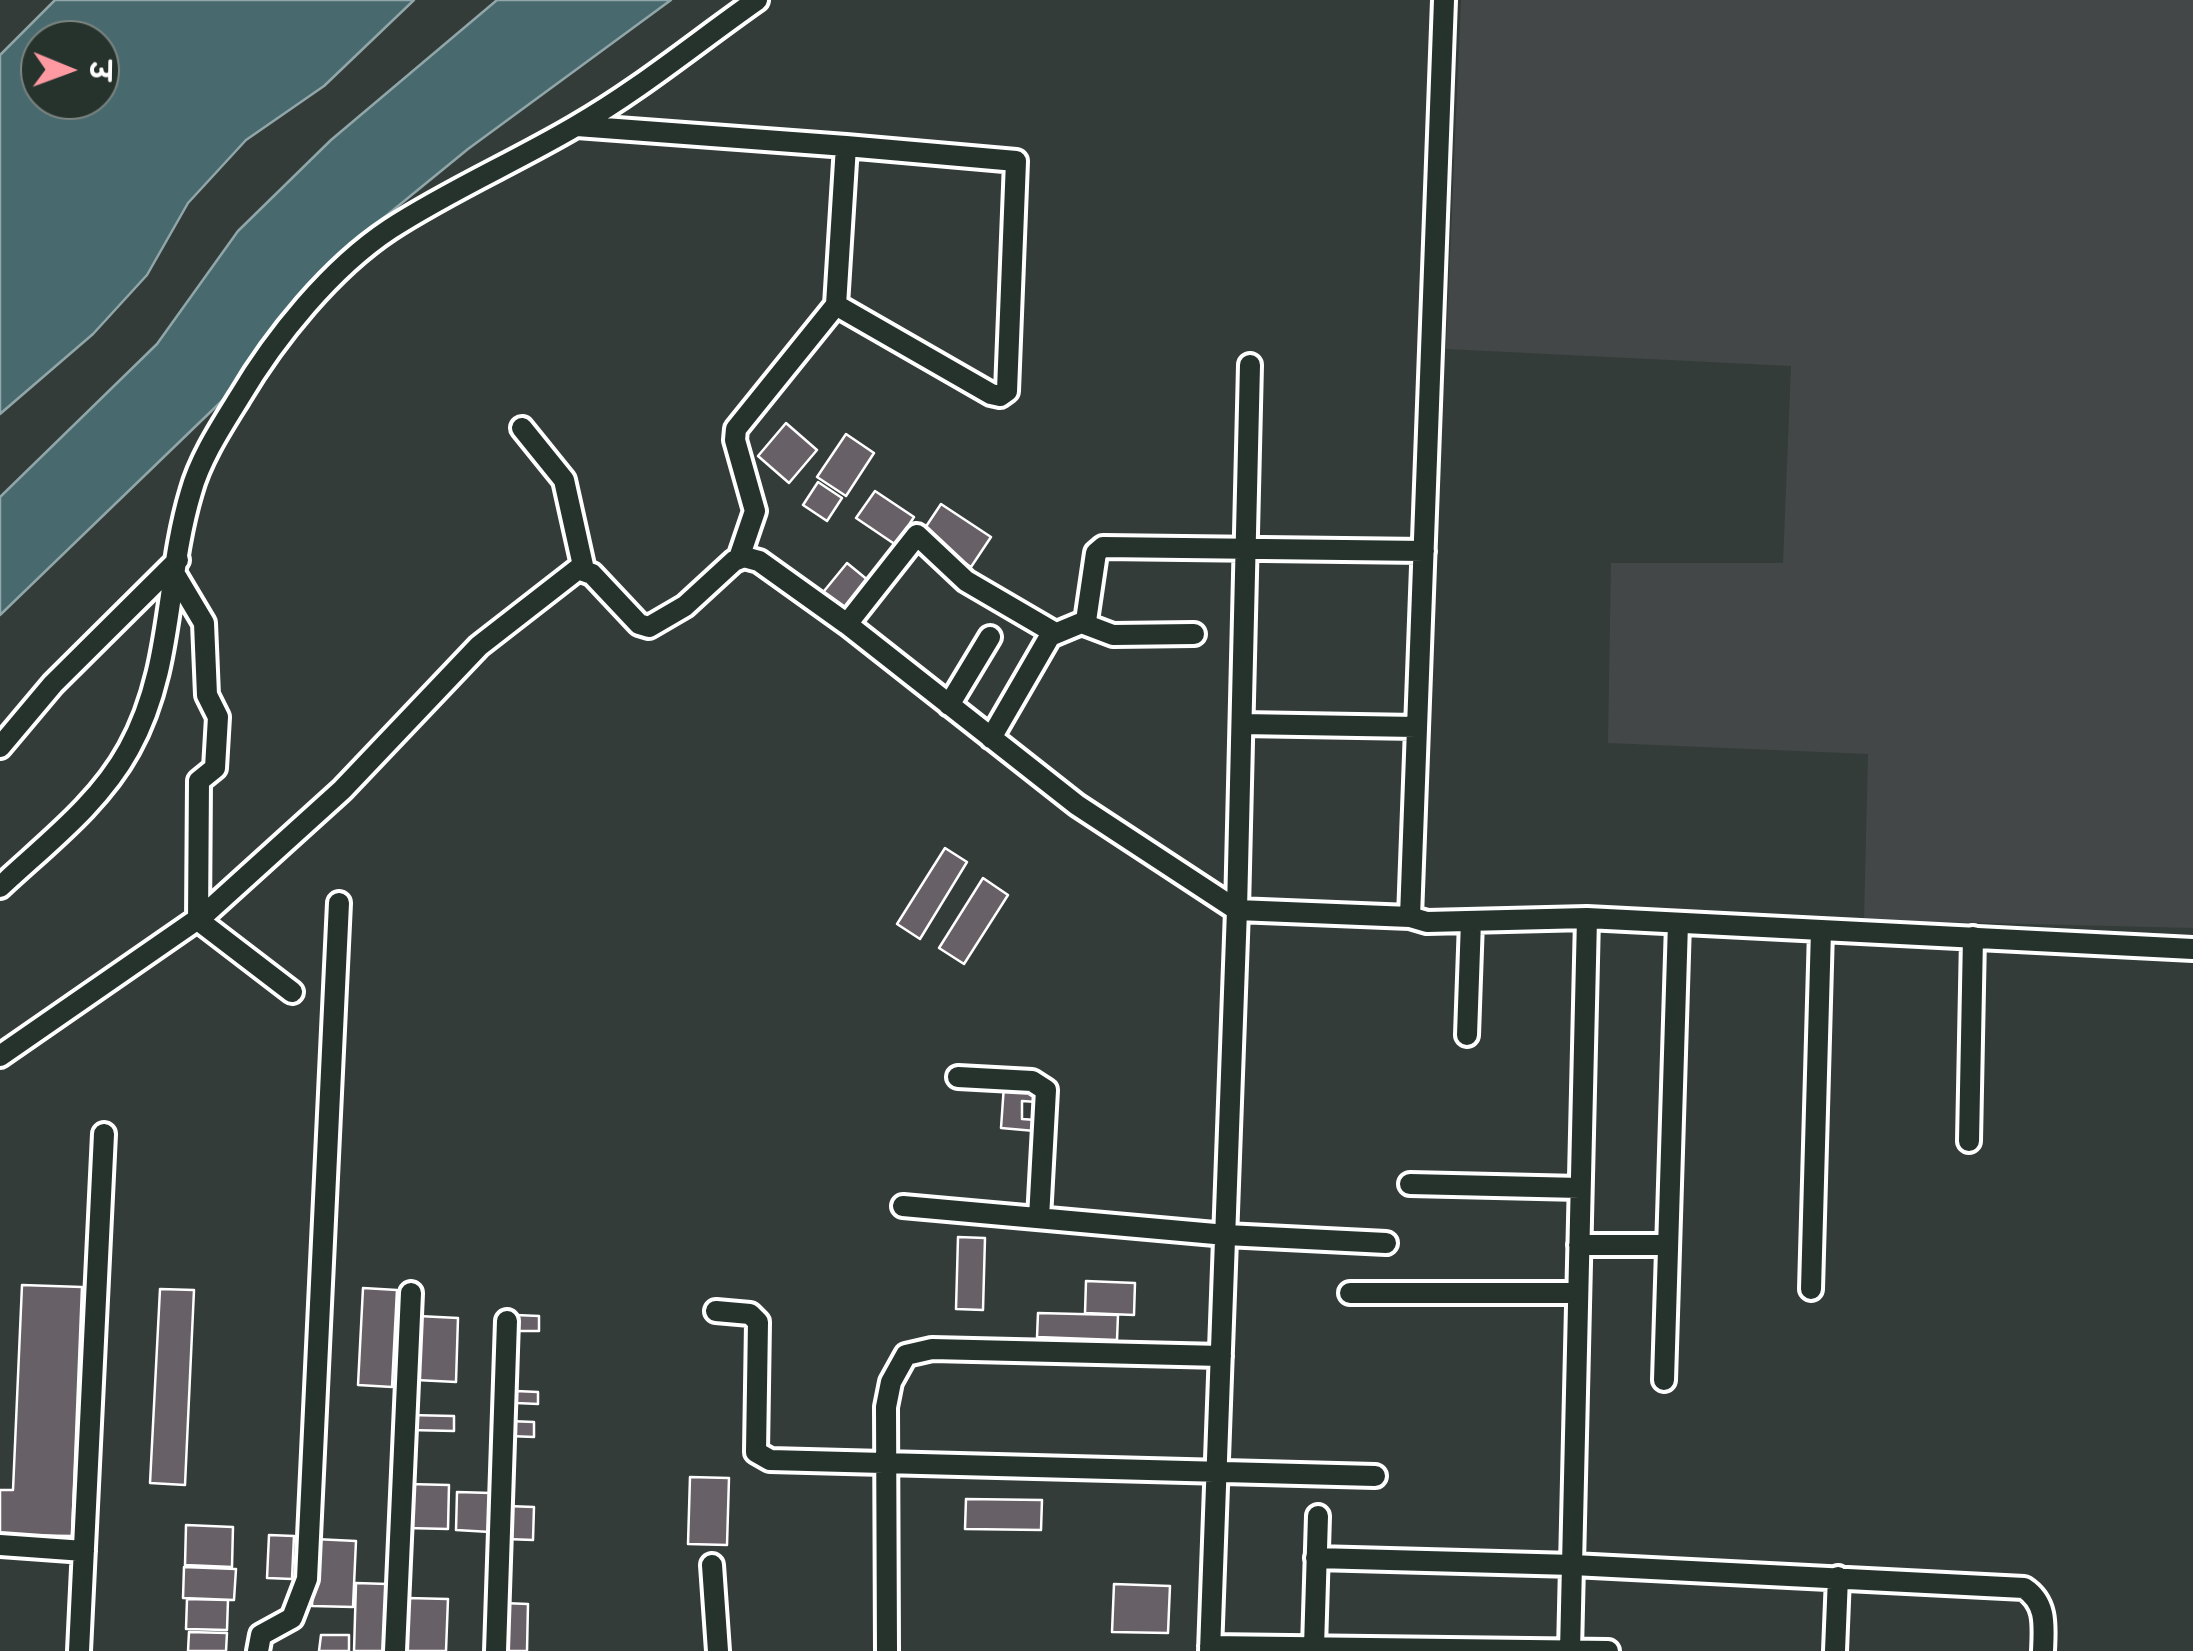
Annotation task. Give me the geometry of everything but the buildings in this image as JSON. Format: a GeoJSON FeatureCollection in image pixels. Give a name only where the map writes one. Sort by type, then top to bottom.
{"type":"FeatureCollection","features":[{"type":"Feature","properties":{"kind":"street"},"geometry":{"type":"LineString","coordinates":[[0,887],[101,792],[129,749],[156,680],[169,630],[190,494],[218,434],[260,365],[339,273],[388,231],[577,126],[736,9],[756,0]]}},
{"type":"Feature","properties":{"kind":"street"},"geometry":{"type":"LineString","coordinates":[[1410,917],[1444,0]]}},
{"type":"Feature","properties":{"kind":"street"},"geometry":{"type":"LineString","coordinates":[[577,126],[1016,161],[1007,391],[1000,396],[990,394],[836,306]]}},
{"type":"Feature","properties":{"kind":"street"},"geometry":{"type":"LineString","coordinates":[[522,428],[564,480],[584,570],[639,624],[649,628],[685,606],[738,558],[755,511],[734,440],[736,429],[836,306],[846,146]]}},
{"type":"Feature","properties":{"kind":"street"},"geometry":{"type":"LineString","coordinates":[[1250,365],[1242,724],[1210,1648],[1608,1651]]}},
{"type":"Feature","properties":{"kind":"street"},"geometry":{"type":"LineString","coordinates":[[847,624],[917,534],[966,581],[1055,633]]}},
{"type":"Feature","properties":{"kind":"street"},"geometry":{"type":"LineString","coordinates":[[1084,624],[1092,604],[1096,553],[1103,546],[1424,551]]}},
{"type":"Feature","properties":{"kind":"street"},"geometry":{"type":"LineString","coordinates":[[738,558],[759,561],[847,624],[1090,814],[1236,910],[1410,917],[1426,922],[1588,918],[2193,949]]}},
{"type":"Feature","properties":{"kind":"street"},"geometry":{"type":"LineString","coordinates":[[0,746],[53,684],[177,568]]}},
{"type":"Feature","properties":{"kind":"street"},"geometry":{"type":"LineString","coordinates":[[177,568],[204,623],[207,694],[218,717],[215,768],[199,782],[198,920]]}},
{"type":"Feature","properties":{"kind":"street"},"geometry":{"type":"LineString","coordinates":[[0,1056],[198,920],[342,790],[478,646],[566,574],[584,570]]}},
{"type":"Feature","properties":{"kind":"street"},"geometry":{"type":"LineString","coordinates":[[991,738],[1043,645],[1055,633],[1084,624],[1112,635],[1194,634]]}},
{"type":"Feature","properties":{"kind":"street"},"geometry":{"type":"LineString","coordinates":[[949,705],[990,637]]}},
{"type":"Feature","properties":{"kind":"street"},"geometry":{"type":"LineString","coordinates":[[1242,724],[1416,727]]}},
{"type":"Feature","properties":{"kind":"street"},"geometry":{"type":"LineString","coordinates":[[258,1651],[261,1635],[292,1618],[306,1579],[340,904]]}},
{"type":"Feature","properties":{"kind":"street"},"geometry":{"type":"LineString","coordinates":[[1570,1650],[1588,918]]}},
{"type":"Feature","properties":{"kind":"street"},"geometry":{"type":"LineString","coordinates":[[198,920],[292,992]]}},
{"type":"Feature","properties":{"kind":"street"},"geometry":{"type":"LineString","coordinates":[[1466,1035],[1470,922]]}},
{"type":"Feature","properties":{"kind":"street"},"geometry":{"type":"LineString","coordinates":[[1664,1380],[1678,923]]}},
{"type":"Feature","properties":{"kind":"street"},"geometry":{"type":"LineString","coordinates":[[1811,1288],[1822,930]]}},
{"type":"Feature","properties":{"kind":"street"},"geometry":{"type":"LineString","coordinates":[[1969,1141],[1974,937]]}},
{"type":"Feature","properties":{"kind":"street"},"geometry":{"type":"LineString","coordinates":[[958,1077],[1032,1081],[1046,1090],[1039,1218]]}},
{"type":"Feature","properties":{"kind":"street"},"geometry":{"type":"LineString","coordinates":[[80,1651],[104,1134]]}},
{"type":"Feature","properties":{"kind":"street"},"geometry":{"type":"LineString","coordinates":[[1410,1184],[1580,1188]]}},
{"type":"Feature","properties":{"kind":"street"},"geometry":{"type":"LineString","coordinates":[[904,1206],[1226,1235],[1386,1243]]}},
{"type":"Feature","properties":{"kind":"street"},"geometry":{"type":"LineString","coordinates":[[1578,1245],[1668,1245]]}},
{"type":"Feature","properties":{"kind":"street"},"geometry":{"type":"LineString","coordinates":[[395,1651],[411,1293]]}},
{"type":"Feature","properties":{"kind":"street"},"geometry":{"type":"LineString","coordinates":[[1350,1293],[1578,1293]]}},
{"type":"Feature","properties":{"kind":"street"},"geometry":{"type":"LineString","coordinates":[[716,1312],[750,1314],[758,1322],[758,1456],[776,1461],[1375,1476]]}},
{"type":"Feature","properties":{"kind":"street"},"geometry":{"type":"LineString","coordinates":[[496,1651],[508,1322]]}},
{"type":"Feature","properties":{"kind":"street"},"geometry":{"type":"LineString","coordinates":[[887,1651],[886,1466],[891,1382],[906,1355],[918,1350],[1221,1356]]}},
{"type":"Feature","properties":{"kind":"street"},"geometry":{"type":"LineString","coordinates":[[1314,1647],[1318,1516]]}},
{"type":"Feature","properties":{"kind":"street"},"geometry":{"type":"LineString","coordinates":[[0,1545],[84,1550]]}},
{"type":"Feature","properties":{"kind":"street"},"geometry":{"type":"LineString","coordinates":[[1316,1558],[1573,1565],[2024,1588],[2036,1596],[2042,1609],[2043,1651]]}},
{"type":"Feature","properties":{"kind":"street"},"geometry":{"type":"LineString","coordinates":[[712,1565],[718,1651]]}},
{"type":"Feature","properties":{"kind":"street"},"geometry":{"type":"LineString","coordinates":[[1835,1651],[1838,1578]]}},
{"type":"Feature","properties":{"kind":"shaded area"},"geometry":{"type":"Polygon","coordinates":[[[1461,0],[2193,0],[2193,928],[1864,920],[1868,754],[1608,743],[1611,563],[1783,563],[1791,366],[1446,349],[1461,0]]]}},
{"type":"Feature","properties":{"kind":"water"},"geometry":{"type":"Polygon","coordinates":[[[55,0],[414,0],[324,86],[246,140],[188,203],[147,275],[93,334],[0,414],[0,55],[20,35],[20,120],[120,120],[120,20],[35,20],[55,0]]]}},
{"type":"Feature","properties":{"kind":"water"},"geometry":{"type":"Polygon","coordinates":[[[497,0],[671,0],[468,149],[365,233],[297,306],[228,395],[0,615],[0,497],[157,344],[238,231],[331,140],[497,0]]]}}]}
